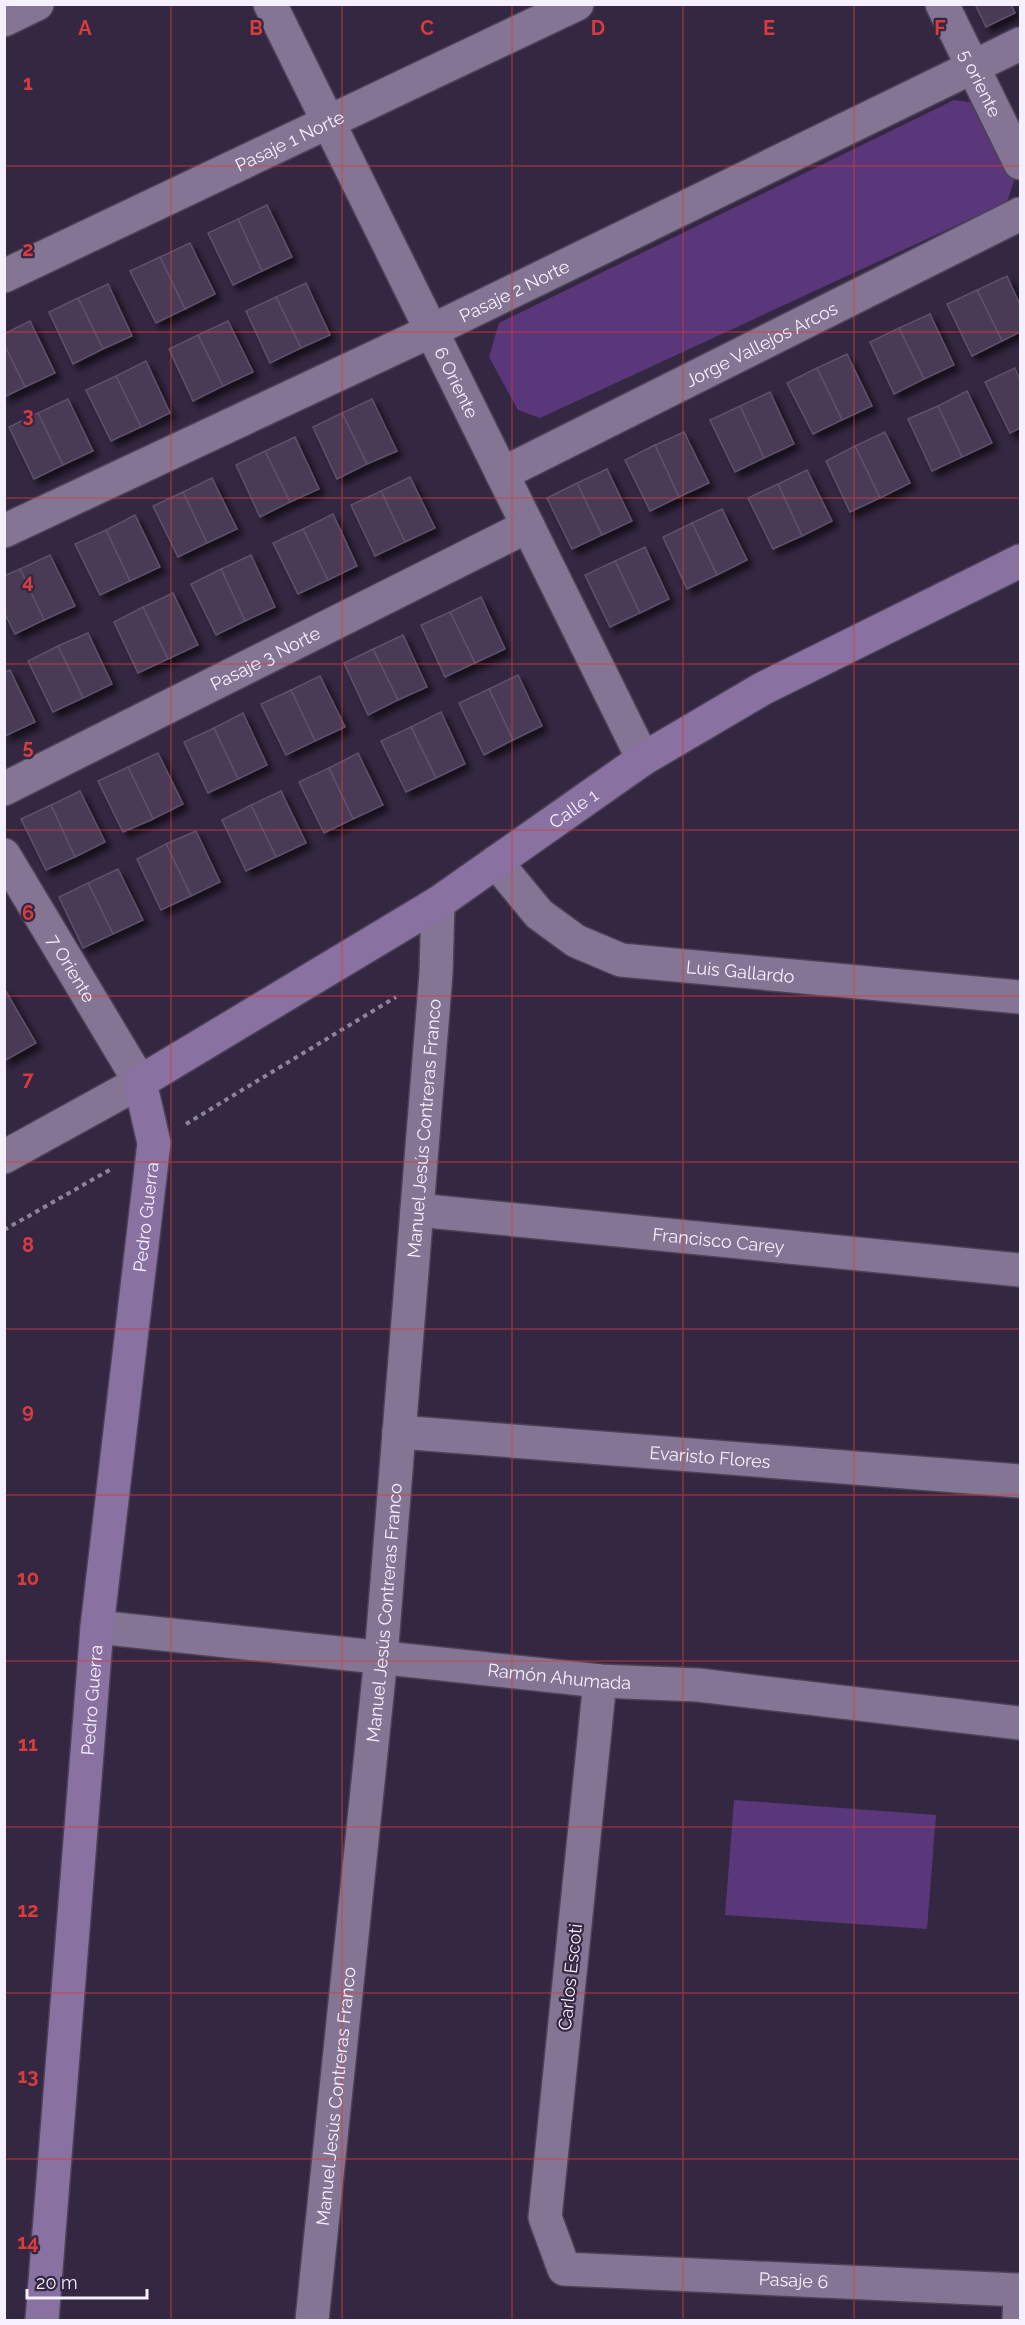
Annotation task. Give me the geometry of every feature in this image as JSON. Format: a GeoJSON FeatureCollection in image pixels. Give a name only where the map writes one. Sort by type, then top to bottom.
{"type":"FeatureCollection","features":[{"type":"Feature","properties":{"kind":"street"},"geometry":{"type":"LineString","coordinates":[[4,20],[37,4]]}},
{"type":"Feature","properties":{"kind":"street","name":"6 Oriente"},"geometry":{"type":"LineString","coordinates":[[270,4],[643,759]]}},
{"type":"Feature","properties":{"kind":"street","name":"Pasaje 1 Norte"},"geometry":{"type":"LineString","coordinates":[[4,276],[577,4]]}},
{"type":"Feature","properties":{"kind":"street","name":"5 oriente"},"geometry":{"type":"LineString","coordinates":[[942,4],[1020,163]]}},
{"type":"Feature","properties":{"kind":"street","name":"Pasaje 2 Norte"},"geometry":{"type":"LineString","coordinates":[[4,531],[431,331],[1020,44]]}},
{"type":"Feature","properties":{"kind":"street","name":"Jorge Vallejos Arcos"},"geometry":{"type":"LineString","coordinates":[[502,474],[1020,214]]}},
{"type":"Feature","properties":{"kind":"street","name":"Pasaje 3 Norte"},"geometry":{"type":"LineString","coordinates":[[4,789],[528,526]]}},
{"type":"Feature","properties":{"kind":"street","name":"Calle 1"},"geometry":{"type":"LineString","coordinates":[[140,1082],[438,903],[643,759],[762,689],[1020,561]]}},
{"type":"Feature","properties":{"kind":"street","name":"7 Oriente"},"geometry":{"type":"LineString","coordinates":[[4,855],[140,1082]]}},
{"type":"Feature","properties":{"kind":"street","name":"Luis Gallardo"},"geometry":{"type":"LineString","coordinates":[[496,862],[539,914],[576,941],[621,960],[1020,997]]}},
{"type":"Feature","properties":{"kind":"street","name":"Manuel Jesús Contreras Franco"},"geometry":{"type":"LineString","coordinates":[[312,2320],[381,1657],[436,973],[438,903]]}},
{"type":"Feature","properties":{"kind":"street"},"geometry":{"type":"LineString","coordinates":[[4,1157],[140,1082]]}},
{"type":"Feature","properties":{"kind":"street","name":"Pedro Guerra"},"geometry":{"type":"LineString","coordinates":[[42,2320],[97,1627],[154,1143],[140,1082]]}},
{"type":"Feature","properties":{"kind":"street","name":"Francisco Carey"},"geometry":{"type":"LineString","coordinates":[[417,1210],[1020,1270]]}},
{"type":"Feature","properties":{"kind":"street","name":"Evaristo Flores"},"geometry":{"type":"LineString","coordinates":[[399,1432],[1020,1481]]}},
{"type":"Feature","properties":{"kind":"street","name":"Ramón Ahumada"},"geometry":{"type":"LineString","coordinates":[[97,1627],[600,1681],[698,1685],[1020,1723]]}},
{"type":"Feature","properties":{"kind":"street","name":"Carlos Escoti"},"geometry":{"type":"LineString","coordinates":[[564,2269],[545,2217],[600,1681]]}},
{"type":"Feature","properties":{"kind":"street","name":"Pasaje 6"},"geometry":{"type":"LineString","coordinates":[[564,2269],[1020,2290]]}},
{"type":"Feature","properties":{"kind":"street"},"geometry":{"type":"LineString","coordinates":[[1019,2320],[1020,2297]]}},
{"type":"Feature","properties":{"kind":"path"},"geometry":{"type":"LineString","coordinates":[[4,1230],[56,1202],[436,973]]}},
{"type":"Feature","properties":{"kind":"shaded area"},"geometry":{"type":"Polygon","coordinates":[[[954,100],[977,103],[1016,175],[1007,202],[540,418],[518,410],[489,357],[499,323],[954,100]]]}},
{"type":"Feature","properties":{"kind":"shaded area"},"geometry":{"type":"Polygon","coordinates":[[[734,1800],[936,1815],[927,1929],[725,1915],[734,1800]]]}},
{"type":"Feature","properties":{"kind":"building"},"geometry":{"type":"Polygon","coordinates":[[[975,4],[1011,4],[1015,13],[986,27],[975,4]]]}},
{"type":"Feature","properties":{"kind":"building"},"geometry":{"type":"Polygon","coordinates":[[[267,205],[292,257],[262,271],[238,219],[267,205]]]}},
{"type":"Feature","properties":{"kind":"building"},"geometry":{"type":"Polygon","coordinates":[[[238,219],[262,271],[233,285],[208,233],[238,219]]]}},
{"type":"Feature","properties":{"kind":"building"},"geometry":{"type":"Polygon","coordinates":[[[190,243],[215,294],[185,309],[160,257],[190,243]]]}},
{"type":"Feature","properties":{"kind":"building"},"geometry":{"type":"Polygon","coordinates":[[[160,257],[185,309],[156,323],[130,271],[160,257]]]}},
{"type":"Feature","properties":{"kind":"building"},"geometry":{"type":"Polygon","coordinates":[[[1007,276],[1020,305],[1020,332],[1002,341],[977,290],[1007,276]]]}},
{"type":"Feature","properties":{"kind":"building"},"geometry":{"type":"Polygon","coordinates":[[[306,283],[330,335],[301,348],[276,297],[306,283]]]}},
{"type":"Feature","properties":{"kind":"building"},"geometry":{"type":"Polygon","coordinates":[[[108,284],[132,336],[103,349],[78,298],[108,284]]]}},
{"type":"Feature","properties":{"kind":"building"},"geometry":{"type":"Polygon","coordinates":[[[977,290],[1002,341],[972,356],[947,304],[977,290]]]}},
{"type":"Feature","properties":{"kind":"building"},"geometry":{"type":"Polygon","coordinates":[[[276,297],[301,348],[270,363],[246,311],[276,297]]]}},
{"type":"Feature","properties":{"kind":"building"},"geometry":{"type":"Polygon","coordinates":[[[78,298],[103,349],[73,364],[49,312],[78,298]]]}},
{"type":"Feature","properties":{"kind":"building"},"geometry":{"type":"Polygon","coordinates":[[[930,314],[954,365],[924,379],[899,328],[930,314]]]}},
{"type":"Feature","properties":{"kind":"building"},"geometry":{"type":"Polygon","coordinates":[[[30,321],[55,373],[25,387],[4,344],[4,334],[30,321]]]}},
{"type":"Feature","properties":{"kind":"building"},"geometry":{"type":"Polygon","coordinates":[[[228,321],[253,372],[223,386],[198,335],[228,321]]]}},
{"type":"Feature","properties":{"kind":"building"},"geometry":{"type":"Polygon","coordinates":[[[899,328],[924,379],[894,394],[870,342],[899,328]]]}},
{"type":"Feature","properties":{"kind":"building"},"geometry":{"type":"Polygon","coordinates":[[[198,335],[223,386],[193,401],[169,349],[198,335]]]}},
{"type":"Feature","properties":{"kind":"building"},"geometry":{"type":"Polygon","coordinates":[[[4,344],[25,387],[4,397],[4,344]]]}},
{"type":"Feature","properties":{"kind":"building"},"geometry":{"type":"Polygon","coordinates":[[[847,354],[872,406],[842,420],[817,368],[847,354]]]}},
{"type":"Feature","properties":{"kind":"building"},"geometry":{"type":"Polygon","coordinates":[[[146,361],[170,413],[141,427],[116,376],[146,361]]]}},
{"type":"Feature","properties":{"kind":"building"},"geometry":{"type":"Polygon","coordinates":[[[817,368],[842,420],[813,434],[787,383],[817,368]]]}},
{"type":"Feature","properties":{"kind":"building"},"geometry":{"type":"Polygon","coordinates":[[[1015,368],[1020,380],[1020,428],[1010,433],[985,382],[1015,368]]]}},
{"type":"Feature","properties":{"kind":"building"},"geometry":{"type":"Polygon","coordinates":[[[116,376],[141,427],[111,441],[86,390],[116,376]]]}},
{"type":"Feature","properties":{"kind":"building"},"geometry":{"type":"Polygon","coordinates":[[[967,391],[992,443],[962,457],[938,406],[967,391]]]}},
{"type":"Feature","properties":{"kind":"building"},"geometry":{"type":"Polygon","coordinates":[[[770,392],[794,444],[764,458],[740,406],[770,392]]]}},
{"type":"Feature","properties":{"kind":"building"},"geometry":{"type":"Polygon","coordinates":[[[68,399],[93,451],[63,465],[38,413],[68,399]]]}},
{"type":"Feature","properties":{"kind":"building"},"geometry":{"type":"Polygon","coordinates":[[[372,399],[397,451],[367,464],[342,413],[372,399]]]}},
{"type":"Feature","properties":{"kind":"building"},"geometry":{"type":"Polygon","coordinates":[[[740,406],[764,458],[735,472],[710,420],[740,406]]]}},
{"type":"Feature","properties":{"kind":"building"},"geometry":{"type":"Polygon","coordinates":[[[938,406],[962,457],[932,471],[908,419],[938,406]]]}},
{"type":"Feature","properties":{"kind":"building"},"geometry":{"type":"Polygon","coordinates":[[[38,413],[63,465],[34,479],[9,427],[38,413]]]}},
{"type":"Feature","properties":{"kind":"building"},"geometry":{"type":"Polygon","coordinates":[[[342,413],[367,464],[337,479],[313,427],[342,413]]]}},
{"type":"Feature","properties":{"kind":"building"},"geometry":{"type":"Polygon","coordinates":[[[684,432],[709,483],[679,497],[655,445],[684,432]]]}},
{"type":"Feature","properties":{"kind":"building"},"geometry":{"type":"Polygon","coordinates":[[[885,432],[910,483],[880,498],[855,446],[885,432]]]}},
{"type":"Feature","properties":{"kind":"building"},"geometry":{"type":"Polygon","coordinates":[[[295,437],[319,489],[290,502],[265,451],[295,437]]]}},
{"type":"Feature","properties":{"kind":"building"},"geometry":{"type":"Polygon","coordinates":[[[655,445],[679,497],[650,511],[625,460],[655,445]]]}},
{"type":"Feature","properties":{"kind":"building"},"geometry":{"type":"Polygon","coordinates":[[[855,446],[880,498],[850,512],[826,461],[855,446]]]}},
{"type":"Feature","properties":{"kind":"building"},"geometry":{"type":"Polygon","coordinates":[[[265,451],[290,502],[260,517],[236,465],[265,451]]]}},
{"type":"Feature","properties":{"kind":"building"},"geometry":{"type":"Polygon","coordinates":[[[607,469],[632,521],[602,535],[577,483],[607,469]]]}},
{"type":"Feature","properties":{"kind":"building"},"geometry":{"type":"Polygon","coordinates":[[[807,470],[832,521],[802,536],[778,484],[807,470]]]}},
{"type":"Feature","properties":{"kind":"building"},"geometry":{"type":"Polygon","coordinates":[[[410,477],[435,528],[405,542],[381,491],[410,477]]]}},
{"type":"Feature","properties":{"kind":"building"},"geometry":{"type":"Polygon","coordinates":[[[212,478],[237,529],[207,543],[183,492],[212,478]]]}},
{"type":"Feature","properties":{"kind":"building"},"geometry":{"type":"Polygon","coordinates":[[[577,483],[602,535],[572,549],[547,498],[577,483]]]}},
{"type":"Feature","properties":{"kind":"building"},"geometry":{"type":"Polygon","coordinates":[[[778,484],[802,536],[773,549],[748,498],[778,484]]]}},
{"type":"Feature","properties":{"kind":"building"},"geometry":{"type":"Polygon","coordinates":[[[381,491],[405,542],[375,556],[351,505],[381,491]]]}},
{"type":"Feature","properties":{"kind":"building"},"geometry":{"type":"Polygon","coordinates":[[[183,492],[207,543],[178,557],[153,506],[183,492]]]}},
{"type":"Feature","properties":{"kind":"building"},"geometry":{"type":"Polygon","coordinates":[[[722,509],[747,560],[717,575],[692,523],[722,509]]]}},
{"type":"Feature","properties":{"kind":"building"},"geometry":{"type":"Polygon","coordinates":[[[333,514],[357,566],[328,580],[303,529],[333,514]]]}},
{"type":"Feature","properties":{"kind":"building"},"geometry":{"type":"Polygon","coordinates":[[[135,515],[160,567],[130,581],[106,530],[135,515]]]}},
{"type":"Feature","properties":{"kind":"building"},"geometry":{"type":"Polygon","coordinates":[[[692,523],[717,575],[687,589],[663,537],[692,523]]]}},
{"type":"Feature","properties":{"kind":"building"},"geometry":{"type":"Polygon","coordinates":[[[303,529],[328,580],[298,594],[273,543],[303,529]]]}},
{"type":"Feature","properties":{"kind":"building"},"geometry":{"type":"Polygon","coordinates":[[[106,530],[130,581],[100,595],[75,544],[106,530]]]}},
{"type":"Feature","properties":{"kind":"building"},"geometry":{"type":"Polygon","coordinates":[[[645,547],[669,599],[640,613],[615,561],[645,547]]]}},
{"type":"Feature","properties":{"kind":"building"},"geometry":{"type":"Polygon","coordinates":[[[50,555],[75,606],[44,620],[20,569],[50,555]]]}},
{"type":"Feature","properties":{"kind":"building"},"geometry":{"type":"Polygon","coordinates":[[[251,555],[275,607],[245,621],[221,569],[251,555]]]}},
{"type":"Feature","properties":{"kind":"building"},"geometry":{"type":"Polygon","coordinates":[[[615,561],[640,613],[610,627],[585,575],[615,561]]]}},
{"type":"Feature","properties":{"kind":"building"},"geometry":{"type":"Polygon","coordinates":[[[20,569],[44,620],[15,634],[4,612],[4,576],[20,569]]]}},
{"type":"Feature","properties":{"kind":"building"},"geometry":{"type":"Polygon","coordinates":[[[221,569],[245,621],[216,635],[191,584],[221,569]]]}},
{"type":"Feature","properties":{"kind":"building"},"geometry":{"type":"Polygon","coordinates":[[[173,593],[198,645],[168,659],[143,607],[173,593]]]}},
{"type":"Feature","properties":{"kind":"building"},"geometry":{"type":"Polygon","coordinates":[[[481,597],[505,649],[475,663],[450,612],[481,597]]]}},
{"type":"Feature","properties":{"kind":"building"},"geometry":{"type":"Polygon","coordinates":[[[143,607],[168,659],[138,673],[114,622],[143,607]]]}},
{"type":"Feature","properties":{"kind":"building"},"geometry":{"type":"Polygon","coordinates":[[[450,612],[475,663],[445,677],[421,625],[450,612]]]}},
{"type":"Feature","properties":{"kind":"building"},"geometry":{"type":"Polygon","coordinates":[[[88,633],[112,684],[83,698],[58,646],[88,633]]]}},
{"type":"Feature","properties":{"kind":"building"},"geometry":{"type":"Polygon","coordinates":[[[403,635],[427,687],[398,700],[373,649],[403,635]]]}},
{"type":"Feature","properties":{"kind":"building"},"geometry":{"type":"Polygon","coordinates":[[[58,646],[83,698],[53,712],[28,661],[58,646]]]}},
{"type":"Feature","properties":{"kind":"building"},"geometry":{"type":"Polygon","coordinates":[[[373,649],[398,700],[368,715],[344,663],[373,649]]]}},
{"type":"Feature","properties":{"kind":"building"},"geometry":{"type":"Polygon","coordinates":[[[10,670],[35,722],[5,736],[4,673],[10,670]]]}},
{"type":"Feature","properties":{"kind":"building"},"geometry":{"type":"Polygon","coordinates":[[[518,675],[542,726],[513,740],[489,689],[518,675]]]}},
{"type":"Feature","properties":{"kind":"building"},"geometry":{"type":"Polygon","coordinates":[[[320,676],[345,727],[315,741],[291,690],[320,676]]]}},
{"type":"Feature","properties":{"kind":"building"},"geometry":{"type":"Polygon","coordinates":[[[489,689],[513,740],[484,755],[459,703],[489,689]]]}},
{"type":"Feature","properties":{"kind":"building"},"geometry":{"type":"Polygon","coordinates":[[[291,690],[315,741],[286,755],[261,704],[291,690]]]}},
{"type":"Feature","properties":{"kind":"building"},"geometry":{"type":"Polygon","coordinates":[[[441,712],[465,764],[436,778],[411,727],[441,712]]]}},
{"type":"Feature","properties":{"kind":"building"},"geometry":{"type":"Polygon","coordinates":[[[243,713],[267,765],[238,779],[214,728],[243,713]]]}},
{"type":"Feature","properties":{"kind":"building"},"geometry":{"type":"Polygon","coordinates":[[[411,727],[436,778],[406,792],[381,741],[411,727]]]}},
{"type":"Feature","properties":{"kind":"building"},"geometry":{"type":"Polygon","coordinates":[[[214,728],[238,779],[208,793],[184,742],[214,728]]]}},
{"type":"Feature","properties":{"kind":"building"},"geometry":{"type":"Polygon","coordinates":[[[158,753],[183,804],[153,819],[128,767],[158,753]]]}},
{"type":"Feature","properties":{"kind":"building"},"geometry":{"type":"Polygon","coordinates":[[[358,753],[383,805],[353,819],[329,768],[358,753]]]}},
{"type":"Feature","properties":{"kind":"building"},"geometry":{"type":"Polygon","coordinates":[[[128,767],[153,819],[123,832],[98,781],[128,767]]]}},
{"type":"Feature","properties":{"kind":"building"},"geometry":{"type":"Polygon","coordinates":[[[329,768],[353,819],[324,833],[299,782],[329,768]]]}},
{"type":"Feature","properties":{"kind":"building"},"geometry":{"type":"Polygon","coordinates":[[[80,791],[105,842],[75,857],[51,805],[80,791]]]}},
{"type":"Feature","properties":{"kind":"building"},"geometry":{"type":"Polygon","coordinates":[[[281,791],[306,843],[276,857],[251,805],[281,791]]]}},
{"type":"Feature","properties":{"kind":"building"},"geometry":{"type":"Polygon","coordinates":[[[51,805],[75,857],[46,870],[21,819],[51,805]]]}},
{"type":"Feature","properties":{"kind":"building"},"geometry":{"type":"Polygon","coordinates":[[[251,805],[276,857],[246,871],[222,820],[251,805]]]}},
{"type":"Feature","properties":{"kind":"building"},"geometry":{"type":"Polygon","coordinates":[[[196,831],[220,882],[191,896],[166,844],[196,831]]]}},
{"type":"Feature","properties":{"kind":"building"},"geometry":{"type":"Polygon","coordinates":[[[166,844],[191,896],[161,910],[137,859],[166,844]]]}},
{"type":"Feature","properties":{"kind":"building"},"geometry":{"type":"Polygon","coordinates":[[[118,869],[143,920],[113,934],[88,883],[118,869]]]}},
{"type":"Feature","properties":{"kind":"building"},"geometry":{"type":"Polygon","coordinates":[[[88,883],[113,934],[83,948],[59,897],[88,883]]]}},
{"type":"Feature","properties":{"kind":"building"},"geometry":{"type":"Polygon","coordinates":[[[4,988],[36,1043],[4,1061],[4,988]]]}}]}
